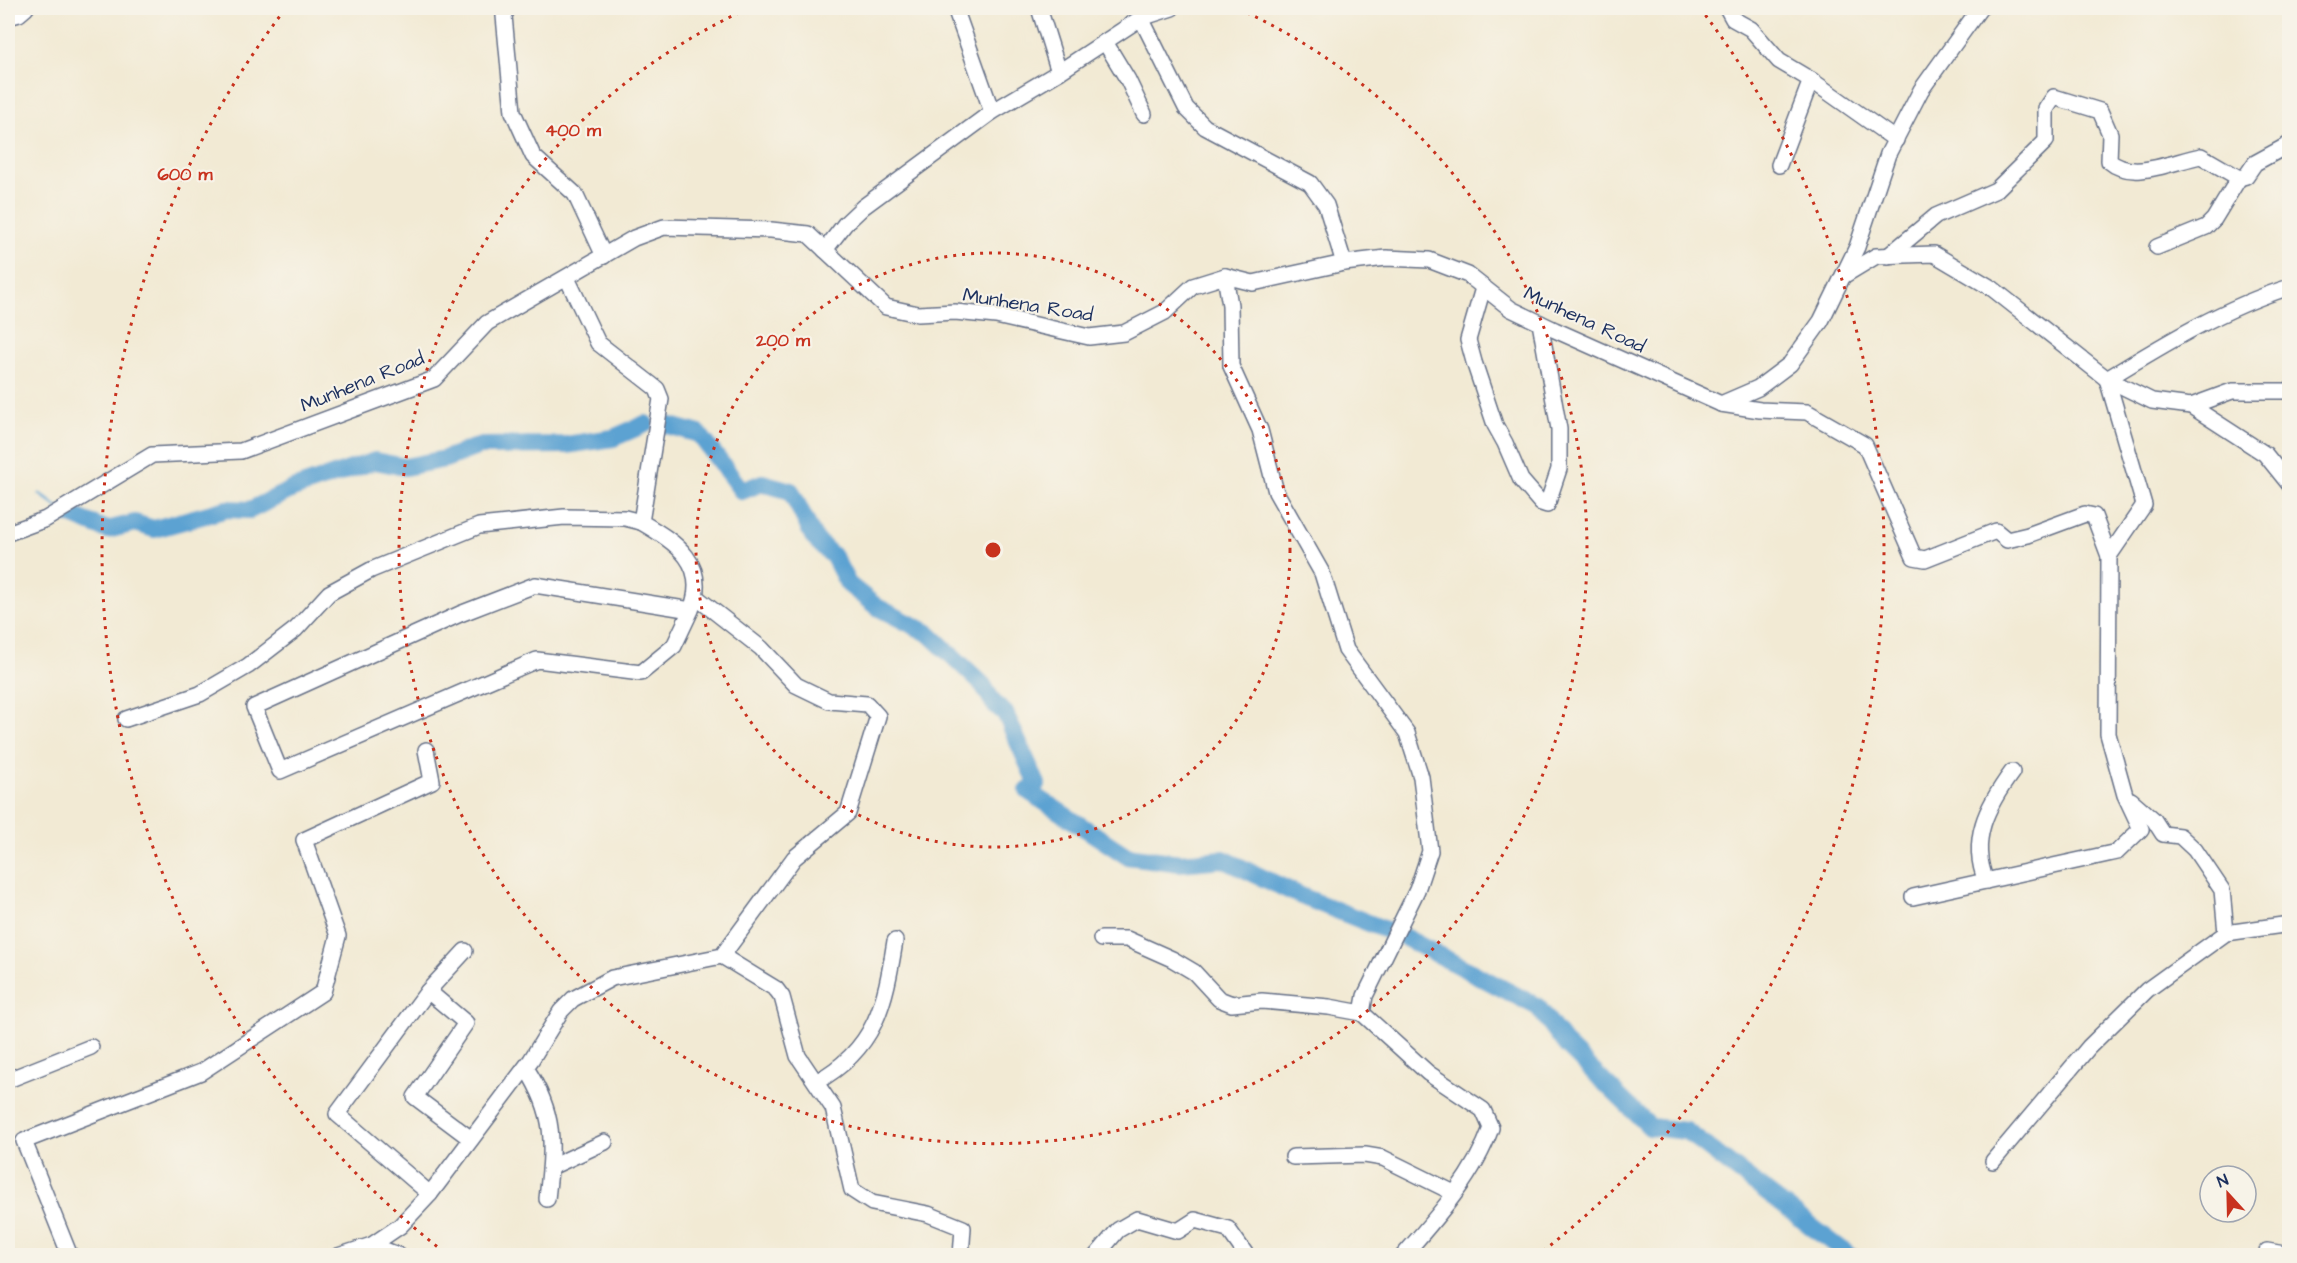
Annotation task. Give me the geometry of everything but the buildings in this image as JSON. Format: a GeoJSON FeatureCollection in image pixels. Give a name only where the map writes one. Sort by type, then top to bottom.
{"type":"FeatureCollection","features":[{"type":"Feature","properties":{"kind":"street"},"geometry":{"type":"LineString","coordinates":[[8,18],[19,14],[26,8]]}},
{"type":"Feature","properties":{"kind":"street"},"geometry":{"type":"LineString","coordinates":[[955,8],[992,112]]}},
{"type":"Feature","properties":{"kind":"street"},"geometry":{"type":"LineString","coordinates":[[1039,8],[1059,72]]}},
{"type":"Feature","properties":{"kind":"street"},"geometry":{"type":"LineString","coordinates":[[825,250],[844,224],[863,207],[992,112],[1059,72],[1141,18],[1172,8]]}},
{"type":"Feature","properties":{"kind":"street"},"geometry":{"type":"LineString","coordinates":[[1726,8],[1733,19],[1751,29],[1779,61],[1811,80],[1896,140]]}},
{"type":"Feature","properties":{"kind":"street"},"geometry":{"type":"LineString","coordinates":[[1721,404],[1758,388],[1790,364],[1821,321],[1857,247],[1888,154],[1921,90],[1980,8]]}},
{"type":"Feature","properties":{"kind":"street"},"geometry":{"type":"LineString","coordinates":[[504,10],[513,112],[534,156],[574,194],[604,256]]}},
{"type":"Feature","properties":{"kind":"street"},"geometry":{"type":"LineString","coordinates":[[1141,18],[1186,108],[1205,127],[1310,183],[1326,205],[1344,263]]}},
{"type":"Feature","properties":{"kind":"street"},"geometry":{"type":"LineString","coordinates":[[1105,42],[1128,80],[1143,114]]}},
{"type":"Feature","properties":{"kind":"street"},"geometry":{"type":"LineString","coordinates":[[1779,165],[1811,80]]}},
{"type":"Feature","properties":{"kind":"street"},"geometry":{"type":"LineString","coordinates":[[1888,256],[1936,216],[1996,190],[2046,141],[2046,109],[2054,97],[2100,111],[2110,134],[2109,161],[2117,168],[2154,170],[2175,161],[2200,156],[2239,178]]}},
{"type":"Feature","properties":{"kind":"street"},"geometry":{"type":"LineString","coordinates":[[2157,247],[2206,227],[2214,219],[2239,178],[2246,176],[2255,163],[2288,145]]}},
{"type":"Feature","properties":{"kind":"street","name":"Munhena Road"},"geometry":{"type":"LineString","coordinates":[[8,533],[46,519],[152,455],[242,451],[434,380],[487,323],[634,238],[664,227],[771,230],[808,234],[886,307],[918,314],[956,312],[996,316],[1089,337],[1124,333],[1165,312],[1193,286],[1225,276],[1253,284],[1344,263],[1386,258],[1429,260],[1467,275],[1511,309],[1721,404],[1760,411],[1806,412],[1865,445],[1914,557],[1925,559],[1996,531],[2007,540],[2028,535],[2085,514],[2094,516],[2109,556]]}},
{"type":"Feature","properties":{"kind":"street"},"geometry":{"type":"LineString","coordinates":[[1843,276],[1876,256],[1934,254],[1993,289],[2107,379],[2152,401],[2191,406],[2265,454],[2289,485]]}},
{"type":"Feature","properties":{"kind":"street"},"geometry":{"type":"LineString","coordinates":[[1225,276],[1230,305],[1231,366],[1260,430],[1276,492],[1322,573],[1346,650],[1407,733],[1421,777],[1430,851],[1413,900],[1365,996],[1362,1014]]}},
{"type":"Feature","properties":{"kind":"street"},"geometry":{"type":"LineString","coordinates":[[567,278],[598,343],[657,389],[661,399],[641,522]]}},
{"type":"Feature","properties":{"kind":"street"},"geometry":{"type":"LineString","coordinates":[[2107,379],[2164,344],[2264,295],[2289,287]]}},
{"type":"Feature","properties":{"kind":"street"},"geometry":{"type":"LineString","coordinates":[[1483,288],[1468,340],[1474,362],[1495,425],[1506,443],[1521,480],[1540,503],[1547,505],[1559,469],[1559,429],[1540,323]]}},
{"type":"Feature","properties":{"kind":"street"},"geometry":{"type":"LineString","coordinates":[[1913,897],[2117,852],[2142,829],[2125,795],[2108,734],[2109,556],[2144,505],[2107,379]]}},
{"type":"Feature","properties":{"kind":"street"},"geometry":{"type":"LineString","coordinates":[[2191,406],[2232,391],[2289,391]]}},
{"type":"Feature","properties":{"kind":"street"},"geometry":{"type":"LineString","coordinates":[[126,719],[200,694],[248,666],[296,629],[329,592],[371,570],[479,526],[564,518],[625,518],[641,522],[673,541],[694,566],[693,603],[674,646],[641,673],[537,660],[280,771],[255,707],[460,614],[535,585],[693,603],[761,648],[796,685],[830,701],[867,704],[878,716],[848,813],[794,858],[722,956],[612,978],[573,999],[561,1011],[526,1068],[430,1194],[400,1226],[372,1245],[338,1256]]}},
{"type":"Feature","properties":{"kind":"street"},"geometry":{"type":"LineString","coordinates":[[70,1256],[24,1141],[201,1072],[323,992],[338,936],[304,840],[432,781],[426,750]]}},
{"type":"Feature","properties":{"kind":"street"},"geometry":{"type":"LineString","coordinates":[[1986,881],[1978,862],[1982,827],[1993,798],[2012,772]]}},
{"type":"Feature","properties":{"kind":"street"},"geometry":{"type":"LineString","coordinates":[[2125,795],[2154,820],[2163,834],[2180,836],[2195,850],[2222,890],[2226,933]]}},
{"type":"Feature","properties":{"kind":"street"},"geometry":{"type":"LineString","coordinates":[[1993,1161],[2089,1047],[2147,990],[2226,933],[2289,924]]}},
{"type":"Feature","properties":{"kind":"street"},"geometry":{"type":"LineString","coordinates":[[1101,939],[1127,939],[1172,959],[1194,972],[1219,999],[1232,1004],[1262,1001],[1329,1007],[1362,1014],[1428,1073],[1483,1110],[1491,1128],[1483,1151],[1403,1256]]}},
{"type":"Feature","properties":{"kind":"street"},"geometry":{"type":"LineString","coordinates":[[816,1082],[838,1070],[853,1056],[876,1023],[887,993],[895,941]]}},
{"type":"Feature","properties":{"kind":"street"},"geometry":{"type":"LineString","coordinates":[[430,1194],[337,1114],[428,991],[465,951]]}},
{"type":"Feature","properties":{"kind":"street"},"geometry":{"type":"LineString","coordinates":[[722,956],[776,989],[782,997],[798,1056],[833,1108],[852,1190],[872,1203],[928,1214],[963,1228],[961,1256]]}},
{"type":"Feature","properties":{"kind":"street"},"geometry":{"type":"LineString","coordinates":[[428,991],[466,1023],[415,1097],[471,1139]]}},
{"type":"Feature","properties":{"kind":"street"},"geometry":{"type":"LineString","coordinates":[[8,1080],[91,1047]]}},
{"type":"Feature","properties":{"kind":"street"},"geometry":{"type":"LineString","coordinates":[[526,1068],[538,1086],[550,1120],[553,1147],[547,1199]]}},
{"type":"Feature","properties":{"kind":"street"},"geometry":{"type":"LineString","coordinates":[[551,1167],[606,1142]]}},
{"type":"Feature","properties":{"kind":"street"},"geometry":{"type":"LineString","coordinates":[[1293,1157],[1365,1155],[1383,1158],[1454,1192]]}},
{"type":"Feature","properties":{"kind":"street"},"geometry":{"type":"LineString","coordinates":[[1096,1256],[1118,1230],[1137,1219],[1178,1231],[1195,1220],[1228,1229],[1247,1256]]}},
{"type":"Feature","properties":{"kind":"street"},"geometry":{"type":"LineString","coordinates":[[372,1245],[400,1256]]}},
{"type":"Feature","properties":{"kind":"street"},"geometry":{"type":"LineString","coordinates":[[2267,1251],[2289,1255]]}},
{"type":"Feature","properties":{"kind":"waterway"},"geometry":{"type":"LineString","coordinates":[[66,513],[107,530],[135,523],[154,529],[227,509],[250,510],[293,489],[375,461],[405,467],[445,459],[479,446],[566,445],[613,438],[645,424]]}},
{"type":"Feature","properties":{"kind":"waterway"},"geometry":{"type":"LineString","coordinates":[[664,424],[699,434],[742,491],[762,483],[791,491],[814,538],[834,557],[848,584],[877,607],[928,633],[983,685],[994,704],[1005,713],[1037,784],[1028,791],[1127,856],[1180,863],[1223,859],[1301,896],[1391,932]]}},
{"type":"Feature","properties":{"kind":"waterway"},"geometry":{"type":"LineString","coordinates":[[40,494],[57,507]]}},
{"type":"Feature","properties":{"kind":"waterway"},"geometry":{"type":"LineString","coordinates":[[1404,937],[1538,1007],[1566,1045],[1650,1127],[1686,1131],[1850,1256]]}}]}
